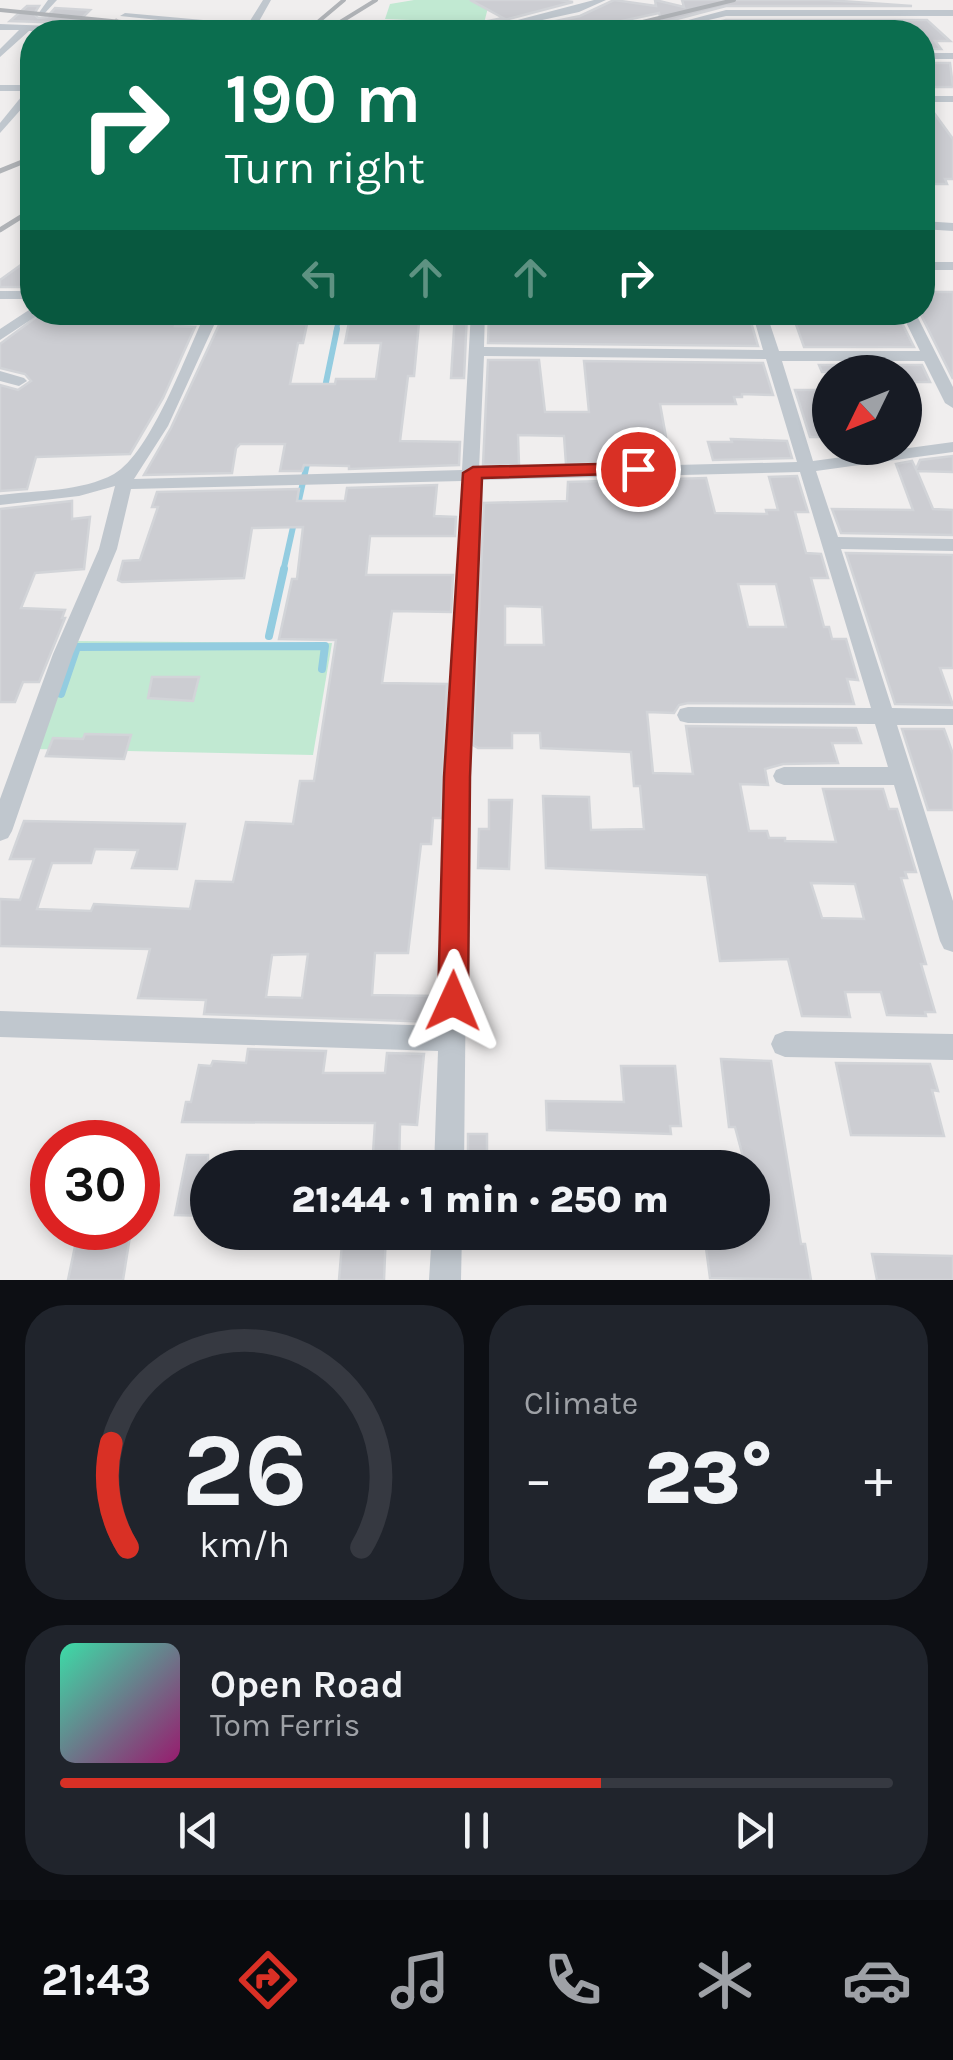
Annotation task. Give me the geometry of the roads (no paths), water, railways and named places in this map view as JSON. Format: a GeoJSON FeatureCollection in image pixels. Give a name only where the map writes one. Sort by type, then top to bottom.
{"type":"FeatureCollection","features":[{"type":"Feature","properties":{"kind":"street"},"geometry":{"type":"LineString","coordinates":[[33,20],[53,0]]}},
{"type":"Feature","properties":{"kind":"street"},"geometry":{"type":"LineString","coordinates":[[121,20],[137,0]]}},
{"type":"Feature","properties":{"kind":"street"},"geometry":{"type":"LineString","coordinates":[[531,20],[602,0]]}},
{"type":"Feature","properties":{"kind":"street"},"geometry":{"type":"LineString","coordinates":[[834,0],[842,12]]}},
{"type":"Feature","properties":{"kind":"street"},"geometry":{"type":"LineString","coordinates":[[717,20],[755,12],[953,13]]}},
{"type":"Feature","properties":{"kind":"street"},"geometry":{"type":"LineString","coordinates":[[786,12],[791,20]]}},
{"type":"Feature","properties":{"kind":"street"},"geometry":{"type":"LineString","coordinates":[[0,54],[20,34]]}},
{"type":"Feature","properties":{"kind":"street"},"geometry":{"type":"LineString","coordinates":[[0,130],[20,105]]}},
{"type":"Feature","properties":{"kind":"street"},"geometry":{"type":"LineString","coordinates":[[0,831],[63,654],[108,548],[126,479],[146,454],[208,325]]}},
{"type":"Feature","properties":{"kind":"street"},"geometry":{"type":"LineString","coordinates":[[449,1150],[457,777],[477,325]]}},
{"type":"Feature","properties":{"kind":"street"},"geometry":{"type":"LineString","coordinates":[[763,325],[953,941]]}},
{"type":"Feature","properties":{"kind":"street"},"geometry":{"type":"LineString","coordinates":[[914,325],[953,403]]}},
{"type":"Feature","properties":{"kind":"street"},"geometry":{"type":"LineString","coordinates":[[476,352],[930,356]]}},
{"type":"Feature","properties":{"kind":"street"},"geometry":{"type":"LineString","coordinates":[[0,376],[19,382]]}},
{"type":"Feature","properties":{"kind":"street"},"geometry":{"type":"LineString","coordinates":[[0,500],[126,479],[806,467],[953,448]]}},
{"type":"Feature","properties":{"kind":"street"},"geometry":{"type":"LineString","coordinates":[[829,543],[953,545]]}},
{"type":"Feature","properties":{"kind":"street"},"geometry":{"type":"LineString","coordinates":[[688,715],[953,717]]}},
{"type":"Feature","properties":{"kind":"street"},"geometry":{"type":"LineString","coordinates":[[784,776],[901,776]]}},
{"type":"Feature","properties":{"kind":"street"},"geometry":{"type":"LineString","coordinates":[[0,1024],[452,1038]]}},
{"type":"Feature","properties":{"kind":"street"},"geometry":{"type":"LineString","coordinates":[[785,1044],[953,1047]]}},
{"type":"Feature","properties":{"kind":"street"},"geometry":{"type":"LineString","coordinates":[[445,1280],[446,1250]]}},
{"type":"Feature","properties":{"kind":"waterway"},"geometry":{"type":"LineString","coordinates":[[336,332],[337,325]]}},
{"type":"Feature","properties":{"kind":"waterway"},"geometry":{"type":"LineString","coordinates":[[324,392],[337,329]]}},
{"type":"Feature","properties":{"kind":"waterway"},"geometry":{"type":"LineString","coordinates":[[283,572],[309,455]]}},
{"type":"Feature","properties":{"kind":"waterway"},"geometry":{"type":"LineString","coordinates":[[269,636],[284,569]]}},
{"type":"Feature","properties":{"kind":"waterway"},"geometry":{"type":"LineString","coordinates":[[61,694],[77,647],[325,646],[322,669]]}},
{"type":"Feature","properties":{"kind":"railway"},"geometry":{"type":"LineString","coordinates":[[320,20],[344,0]]}},
{"type":"Feature","properties":{"kind":"railway"},"geometry":{"type":"LineString","coordinates":[[344,20],[376,0]]}},
{"type":"Feature","properties":{"kind":"railway"},"geometry":{"type":"LineString","coordinates":[[651,20],[734,0]]}},
{"type":"Feature","properties":{"kind":"railway"},"geometry":{"type":"LineString","coordinates":[[0,10],[101,20]]}},
{"type":"Feature","properties":{"kind":"railway"},"geometry":{"type":"LineString","coordinates":[[0,171],[20,163]]}},
{"type":"Feature","properties":{"kind":"railway"},"geometry":{"type":"LineString","coordinates":[[0,230],[20,218]]}}]}
